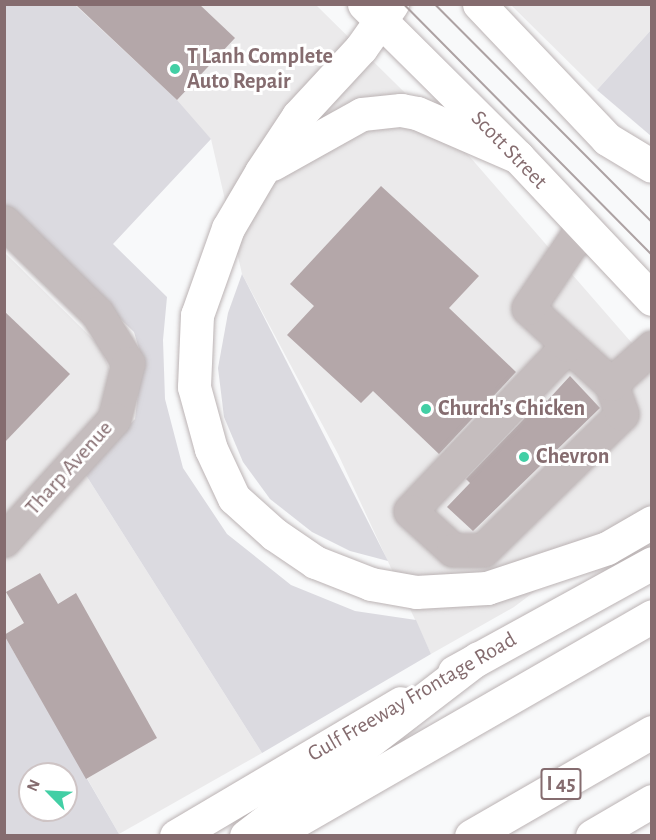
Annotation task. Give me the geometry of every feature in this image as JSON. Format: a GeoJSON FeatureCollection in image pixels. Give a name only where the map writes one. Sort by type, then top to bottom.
{"type":"FeatureCollection","features":[{"type":"Feature","properties":{"kind":"main road"},"geometry":{"type":"LineString","coordinates":[[479,4],[607,139],[651,166]]}},
{"type":"Feature","properties":{"kind":"main road"},"geometry":{"type":"LineString","coordinates":[[379,10],[298,117],[261,172],[228,228],[197,315],[194,387],[211,449],[234,498],[274,534],[315,562],[371,584],[416,592],[487,588],[607,548],[651,522]]}},
{"type":"Feature","properties":{"kind":"main road","name":"Scott Street"},"geometry":{"type":"LineString","coordinates":[[379,10],[651,299]]}},
{"type":"Feature","properties":{"kind":"main road"},"geometry":{"type":"LineString","coordinates":[[261,172],[362,114],[401,110],[463,132],[518,157]]}},
{"type":"Feature","properties":{"kind":"main road","name":"Gulf Freeway Frontage Road"},"geometry":{"type":"LineString","coordinates":[[176,836],[478,658],[651,563]]}},
{"type":"Feature","properties":{"kind":"main road"},"geometry":{"type":"LineString","coordinates":[[270,836],[651,616]]}},
{"type":"Feature","properties":{"kind":"main road"},"geometry":{"type":"LineString","coordinates":[[246,836],[478,658]]}},
{"type":"Feature","properties":{"kind":"main road","name":"I 45"},"geometry":{"type":"LineString","coordinates":[[471,836],[651,732]]}},
{"type":"Feature","properties":{"kind":"main road"},"geometry":{"type":"LineString","coordinates":[[592,836],[651,801]]}},
{"type":"Feature","properties":{"kind":"street","name":"Tharp Avenue"},"geometry":{"type":"LineString","coordinates":[[4,222],[97,313],[128,363],[114,419],[4,540]]}},
{"type":"Feature","properties":{"kind":"street"},"geometry":{"type":"LineString","coordinates":[[568,345],[410,511],[453,550],[483,550],[622,414],[610,384],[568,345],[528,308],[582,228]]}},
{"type":"Feature","properties":{"kind":"street"},"geometry":{"type":"LineString","coordinates":[[610,384],[651,347]]}},
{"type":"Feature","properties":{"kind":"shaded area"},"geometry":{"type":"Polygon","coordinates":[[[4,5],[75,5],[177,100],[211,139],[113,244],[167,297],[163,340],[165,399],[183,468],[227,534],[291,585],[355,611],[416,620],[431,654],[262,753],[84,472],[135,419],[142,359],[134,332],[5,208],[4,5]]]}},
{"type":"Feature","properties":{"kind":"shaded area"},"geometry":{"type":"Polygon","coordinates":[[[75,5],[316,5],[470,157],[651,365],[651,504],[514,607],[431,654],[338,454],[242,274],[211,139],[75,5]]]}},
{"type":"Feature","properties":{"kind":"shaded area"},"geometry":{"type":"Polygon","coordinates":[[[511,5],[651,5],[651,30],[597,90],[511,5]]]}},
{"type":"Feature","properties":{"kind":"shaded area"},"geometry":{"type":"Polygon","coordinates":[[[651,30],[651,136],[597,90],[651,30]]]}},
{"type":"Feature","properties":{"kind":"shaded area"},"geometry":{"type":"Polygon","coordinates":[[[5,253],[100,346],[114,381],[109,400],[92,423],[5,515],[5,253]]]}},
{"type":"Feature","properties":{"kind":"shaded area"},"geometry":{"type":"Polygon","coordinates":[[[242,274],[388,561],[350,551],[312,532],[270,499],[243,462],[224,417],[218,368],[228,313],[242,274]]]}},
{"type":"Feature","properties":{"kind":"shaded area"},"geometry":{"type":"Polygon","coordinates":[[[84,472],[262,753],[119,834],[5,635],[4,556],[84,472]]]}},
{"type":"Feature","properties":{"kind":"shaded area"},"geometry":{"type":"Polygon","coordinates":[[[4,635],[77,762],[18,762],[18,822],[78,822],[78,763],[119,834],[5,835],[4,635]]]}},
{"type":"Feature","properties":{"kind":"building","name":"T Lanh Complete Auto Repair"},"geometry":{"type":"Polygon","coordinates":[[[75,4],[199,4],[235,38],[177,100],[75,4]]]}},
{"type":"Feature","properties":{"kind":"building"},"geometry":{"type":"Polygon","coordinates":[[[381,186],[479,276],[449,308],[516,372],[439,454],[373,391],[361,403],[287,335],[314,306],[290,284],[381,186]]]}},
{"type":"Feature","properties":{"kind":"building"},"geometry":{"type":"Polygon","coordinates":[[[4,311],[70,374],[4,443],[4,311]]]}},
{"type":"Feature","properties":{"kind":"building","name":"Chevron"},"geometry":{"type":"Polygon","coordinates":[[[570,376],[600,408],[473,531],[447,507],[470,483],[466,479],[544,398],[547,401],[570,376]]]}},
{"type":"Feature","properties":{"kind":"building"},"geometry":{"type":"Polygon","coordinates":[[[40,573],[58,604],[76,593],[157,738],[86,779],[4,635],[24,623],[6,592],[40,573]]]}},
{"type":"Feature","properties":{"kind":"tram line"},"geometry":{"type":"LineString","coordinates":[[404,4],[652,255]]}},
{"type":"Feature","properties":{"kind":"tram line"},"geometry":{"type":"LineString","coordinates":[[435,4],[652,222]]}},
{"type":"Feature","properties":{"kind":"place","name":"T Lanh Complete Auto Repair"},"geometry":{"type":"Point","coordinates":[175,69]}},
{"type":"Feature","properties":{"kind":"place","name":"Church's Chicken"},"geometry":{"type":"Point","coordinates":[426,409]}},
{"type":"Feature","properties":{"kind":"place","name":"Chevron"},"geometry":{"type":"Point","coordinates":[524,457]}}]}
